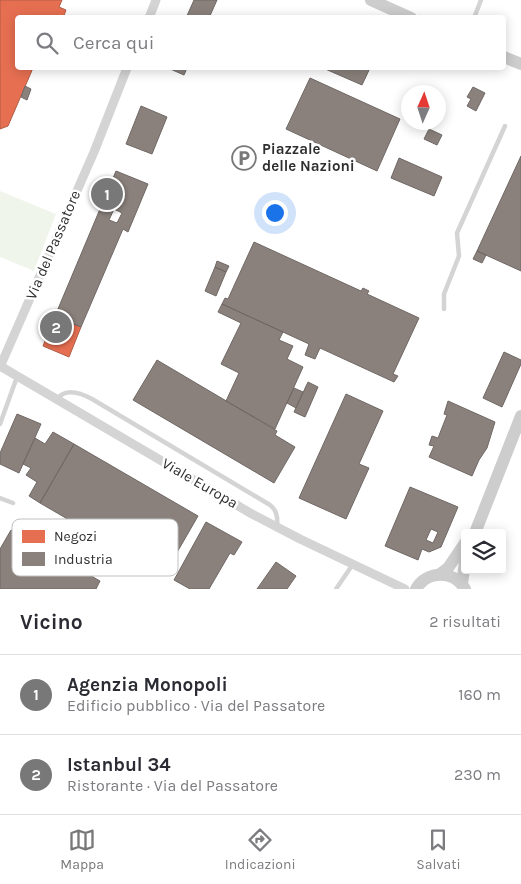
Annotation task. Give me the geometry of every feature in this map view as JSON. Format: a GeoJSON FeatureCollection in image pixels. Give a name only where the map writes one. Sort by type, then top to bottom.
{"type":"FeatureCollection","features":[{"type":"Feature","properties":{"kind":"main road"},"geometry":{"type":"LineString","coordinates":[[371,0],[404,15]]}},
{"type":"Feature","properties":{"kind":"main road"},"geometry":{"type":"LineString","coordinates":[[506,58],[521,64]]}},
{"type":"Feature","properties":{"kind":"main road"},"geometry":{"type":"LineString","coordinates":[[475,529],[521,416]]}},
{"type":"Feature","properties":{"kind":"main road"},"geometry":{"type":"LineString","coordinates":[[416,589],[422,581],[440,574],[448,568],[461,549]]}},
{"type":"Feature","properties":{"kind":"main road"},"geometry":{"type":"LineString","coordinates":[[440,574],[452,577],[463,587]]}},
{"type":"Feature","properties":{"kind":"main road"},"geometry":{"type":"LineString","coordinates":[[463,587],[464,574]]}},
{"type":"Feature","properties":{"kind":"street"},"geometry":{"type":"LineString","coordinates":[[150,15],[156,0]]}},
{"type":"Feature","properties":{"kind":"street","name":"Via del Passatore"},"geometry":{"type":"LineString","coordinates":[[0,367],[94,152],[127,70]]}},
{"type":"Feature","properties":{"kind":"street","name":"Viale Europa"},"geometry":{"type":"LineString","coordinates":[[0,367],[277,527],[405,589]]}},
{"type":"Feature","properties":{"kind":"lane"},"geometry":{"type":"LineString","coordinates":[[475,15],[481,0]]}},
{"type":"Feature","properties":{"kind":"lane"},"geometry":{"type":"LineString","coordinates":[[444,309],[444,294],[459,256],[457,233],[504,126]]}},
{"type":"Feature","properties":{"kind":"lane"},"geometry":{"type":"LineString","coordinates":[[0,424],[17,377]]}},
{"type":"Feature","properties":{"kind":"lane"},"geometry":{"type":"LineString","coordinates":[[57,400],[61,394],[69,392],[78,393],[92,399],[270,505],[276,511],[278,518],[277,527]]}},
{"type":"Feature","properties":{"kind":"lane"},"geometry":{"type":"LineString","coordinates":[[0,498],[13,503]]}},
{"type":"Feature","properties":{"kind":"lane"},"geometry":{"type":"LineString","coordinates":[[336,589],[353,564]]}},
{"type":"Feature","properties":{"kind":"shaded area"},"geometry":{"type":"Polygon","coordinates":[[[0,191],[56,214],[34,271],[0,257],[0,191]]]}},
{"type":"Feature","properties":{"kind":"building: Negozi"},"geometry":{"type":"Polygon","coordinates":[[[0,0],[62,0],[59,7],[66,10],[64,15],[15,15],[15,70],[32,70],[8,126],[0,129],[0,0]]]}},
{"type":"Feature","properties":{"kind":"building: Negozi"},"geometry":{"type":"Polygon","coordinates":[[[55,316],[81,327],[69,357],[43,346],[55,316]]]}},
{"type":"Feature","properties":{"kind":"building: Industria"},"geometry":{"type":"Polygon","coordinates":[[[194,0],[217,0],[210,15],[187,15],[194,0]]]}},
{"type":"Feature","properties":{"kind":"building: Industria"},"geometry":{"type":"Polygon","coordinates":[[[173,70],[186,70],[184,75],[173,70]]]}},
{"type":"Feature","properties":{"kind":"building: Industria"},"geometry":{"type":"Polygon","coordinates":[[[328,70],[369,70],[362,85],[328,70]]]}},
{"type":"Feature","properties":{"kind":"building: Industria"},"geometry":{"type":"Polygon","coordinates":[[[310,78],[400,119],[377,171],[286,129],[310,78]]]}},
{"type":"Feature","properties":{"kind":"building: Industria"},"geometry":{"type":"Polygon","coordinates":[[[25,86],[31,89],[27,100],[21,97],[25,86]]]}},
{"type":"Feature","properties":{"kind":"building: Industria"},"geometry":{"type":"Polygon","coordinates":[[[473,87],[485,93],[476,111],[467,106],[471,99],[467,97],[473,87]]]}},
{"type":"Feature","properties":{"kind":"building: Industria"},"geometry":{"type":"Polygon","coordinates":[[[141,106],[167,117],[152,154],[126,144],[141,106]]]}},
{"type":"Feature","properties":{"kind":"building: Industria"},"geometry":{"type":"Polygon","coordinates":[[[428,130],[442,135],[437,145],[424,139],[428,130]]]}},
{"type":"Feature","properties":{"kind":"building: Industria"},"geometry":{"type":"Polygon","coordinates":[[[521,156],[521,271],[477,251],[521,156]]]}},
{"type":"Feature","properties":{"kind":"building: Industria"},"geometry":{"type":"Polygon","coordinates":[[[399,158],[442,177],[434,196],[391,178],[399,158]]]}},
{"type":"Feature","properties":{"kind":"building: Industria"},"geometry":{"type":"Polygon","coordinates":[[[116,171],[148,184],[128,232],[123,229],[81,327],[55,316],[116,171]],[[114,209],[109,220],[117,223],[122,213],[114,209]]]}},
{"type":"Feature","properties":{"kind":"building: Industria"},"geometry":{"type":"Polygon","coordinates":[[[254,242],[361,291],[363,288],[369,291],[367,294],[419,318],[393,374],[398,376],[394,382],[320,348],[315,359],[305,355],[309,344],[222,304],[225,298],[228,299],[254,242]]]}},
{"type":"Feature","properties":{"kind":"building: Industria"},"geometry":{"type":"Polygon","coordinates":[[[477,251],[486,255],[482,263],[473,259],[477,251]]]}},
{"type":"Feature","properties":{"kind":"building: Industria"},"geometry":{"type":"Polygon","coordinates":[[[217,261],[229,266],[226,272],[215,267],[217,261]]]}},
{"type":"Feature","properties":{"kind":"building: Industria"},"geometry":{"type":"Polygon","coordinates":[[[215,267],[226,272],[216,296],[205,291],[215,267]]]}},
{"type":"Feature","properties":{"kind":"building: Industria"},"geometry":{"type":"Polygon","coordinates":[[[222,304],[283,332],[279,340],[293,346],[287,359],[303,367],[275,429],[226,401],[239,373],[221,364],[241,323],[218,312],[222,304]]]}},
{"type":"Feature","properties":{"kind":"building: Industria"},"geometry":{"type":"Polygon","coordinates":[[[504,352],[521,360],[521,364],[502,407],[483,398],[504,352]]]}},
{"type":"Feature","properties":{"kind":"building: Industria"},"geometry":{"type":"Polygon","coordinates":[[[157,360],[277,431],[275,435],[295,447],[274,483],[133,400],[157,360]]]}},
{"type":"Feature","properties":{"kind":"building: Industria"},"geometry":{"type":"Polygon","coordinates":[[[308,382],[318,387],[305,417],[294,412],[308,382]]]}},
{"type":"Feature","properties":{"kind":"building: Industria"},"geometry":{"type":"Polygon","coordinates":[[[294,388],[303,392],[296,408],[287,403],[294,388]]]}},
{"type":"Feature","properties":{"kind":"building: Industria"},"geometry":{"type":"Polygon","coordinates":[[[346,394],[383,411],[359,464],[369,468],[346,519],[299,498],[346,394]]]}},
{"type":"Feature","properties":{"kind":"building: Industria"},"geometry":{"type":"Polygon","coordinates":[[[448,401],[495,422],[487,448],[472,476],[429,457],[434,446],[429,445],[432,436],[438,438],[447,415],[444,414],[448,401]]]}},
{"type":"Feature","properties":{"kind":"building: Industria"},"geometry":{"type":"Polygon","coordinates":[[[17,414],[41,424],[19,473],[0,464],[0,453],[17,414]]]}},
{"type":"Feature","properties":{"kind":"building: Industria"},"geometry":{"type":"Polygon","coordinates":[[[53,432],[74,444],[40,503],[29,496],[37,482],[26,475],[31,468],[23,464],[35,438],[45,444],[53,432]]]}},
{"type":"Feature","properties":{"kind":"building: Industria"},"geometry":{"type":"Polygon","coordinates":[[[74,444],[198,516],[178,551],[178,519],[68,519],[40,503],[74,444]]]}},
{"type":"Feature","properties":{"kind":"building: Industria"},"geometry":{"type":"Polygon","coordinates":[[[410,487],[458,507],[441,547],[429,552],[422,549],[418,560],[385,546],[410,487]],[[431,529],[426,540],[433,543],[438,532],[431,529]]]}},
{"type":"Feature","properties":{"kind":"building: Industria"},"geometry":{"type":"Polygon","coordinates":[[[206,522],[242,542],[234,555],[230,553],[209,589],[190,589],[174,580],[178,576],[206,522]]]}},
{"type":"Feature","properties":{"kind":"building: Industria"},"geometry":{"type":"Polygon","coordinates":[[[12,531],[12,576],[91,576],[100,581],[96,589],[0,589],[0,549],[12,531]]]}},
{"type":"Feature","properties":{"kind":"building: Industria"},"geometry":{"type":"Polygon","coordinates":[[[276,562],[296,576],[287,589],[257,589],[276,562]]]}},
{"type":"Feature","properties":{"kind":"place","name":"Piazzale delle Nazioni"},"geometry":{"type":"Point","coordinates":[244,158]}},
{"type":"Feature","properties":{"kind":"place","name":"Agenzia Monopoli"},"geometry":{"type":"Point","coordinates":[107,194]}},
{"type":"Feature","properties":{"kind":"place","name":"Istanbul 34"},"geometry":{"type":"Point","coordinates":[56,327]}}]}
